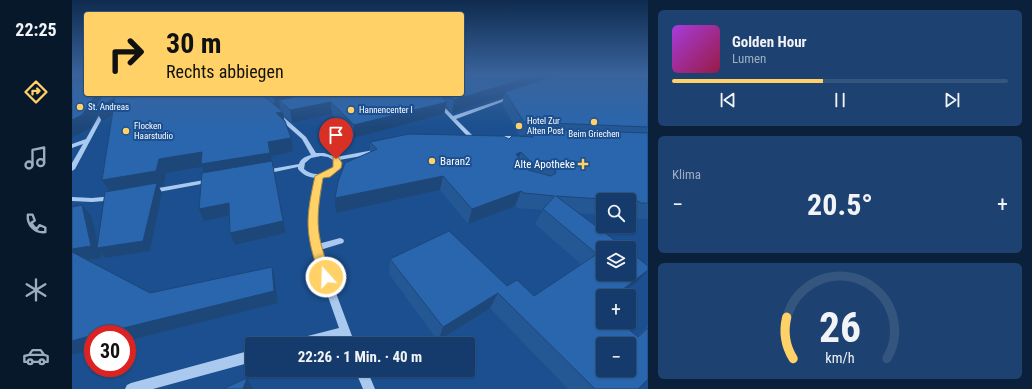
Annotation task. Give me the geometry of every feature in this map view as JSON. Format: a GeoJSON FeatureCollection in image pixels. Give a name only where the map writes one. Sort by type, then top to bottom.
{"type":"FeatureCollection","features":[{"type":"Feature","properties":{"kind":"street"},"geometry":{"type":"LineString","coordinates":[[72,169],[112,96]]}},
{"type":"Feature","properties":{"kind":"street"},"geometry":{"type":"LineString","coordinates":[[431,96],[472,138]]}},
{"type":"Feature","properties":{"kind":"street"},"geometry":{"type":"LineString","coordinates":[[453,118],[515,97]]}},
{"type":"Feature","properties":{"kind":"street"},"geometry":{"type":"LineString","coordinates":[[281,109],[274,111],[304,138],[314,155]]}},
{"type":"Feature","properties":{"kind":"street"},"geometry":{"type":"LineString","coordinates":[[464,138],[479,138]]}},
{"type":"Feature","properties":{"kind":"street"},"geometry":{"type":"LineString","coordinates":[[499,144],[493,138],[526,139]]}},
{"type":"Feature","properties":{"kind":"street"},"geometry":{"type":"LineString","coordinates":[[72,146],[88,140]]}},
{"type":"Feature","properties":{"kind":"street"},"geometry":{"type":"LineString","coordinates":[[254,174],[300,165],[305,159],[314,155],[327,155],[336,159],[383,150]]}},
{"type":"Feature","properties":{"kind":"street"},"geometry":{"type":"LineString","coordinates":[[300,165],[301,169],[307,175],[327,175],[337,168],[338,163],[336,159]]}},
{"type":"Feature","properties":{"kind":"street"},"geometry":{"type":"LineString","coordinates":[[319,176],[312,210],[312,233],[315,248],[347,337]]}},
{"type":"Feature","properties":{"kind":"street"},"geometry":{"type":"LineString","coordinates":[[145,192],[215,180]]}},
{"type":"Feature","properties":{"kind":"street"},"geometry":{"type":"LineString","coordinates":[[72,199],[92,200],[122,197]]}},
{"type":"Feature","properties":{"kind":"street"},"geometry":{"type":"LineString","coordinates":[[315,248],[340,241]]}},
{"type":"Feature","properties":{"kind":"street"},"geometry":{"type":"LineString","coordinates":[[322,337],[345,331]]}},
{"type":"Feature","properties":{"kind":"street"},"geometry":{"type":"LineString","coordinates":[[131,389],[245,358]]}},
{"type":"Feature","properties":{"kind":"street"},"geometry":{"type":"LineString","coordinates":[[364,377],[369,389]]}},
{"type":"Feature","properties":{"kind":"building","name":"St. Andreas"},"geometry":{"type":"Polygon","coordinates":[[[72,92],[84,92],[84,96],[95,96],[82,115],[72,120],[72,92]]]}},
{"type":"Feature","properties":{"kind":"building"},"geometry":{"type":"Polygon","coordinates":[[[464,92],[480,92],[454,100],[450,96],[464,96],[464,92]]]}},
{"type":"Feature","properties":{"kind":"building"},"geometry":{"type":"Polygon","coordinates":[[[505,92],[648,92],[648,127],[524,122],[505,92]]]}},
{"type":"Feature","properties":{"kind":"building"},"geometry":{"type":"Polygon","coordinates":[[[102,96],[263,96],[283,112],[276,113],[285,121],[291,138],[268,142],[270,153],[201,164],[202,152],[159,159],[156,171],[102,180],[115,98],[95,108],[102,96]]]}},
{"type":"Feature","properties":{"kind":"building"},"geometry":{"type":"Polygon","coordinates":[[[298,96],[441,96],[447,102],[354,125],[331,102],[290,110],[279,100],[298,96]]]}},
{"type":"Feature","properties":{"kind":"building"},"geometry":{"type":"Polygon","coordinates":[[[528,129],[648,133],[648,203],[636,201],[636,193],[596,193],[596,199],[556,196],[596,226],[596,233],[605,233],[616,241],[596,241],[596,253],[543,209],[555,196],[524,193],[521,191],[472,209],[443,176],[335,198],[338,182],[345,163],[377,149],[370,142],[409,134],[503,136],[509,139],[512,136],[533,137],[528,129]],[[521,152],[516,154],[528,170],[551,176],[556,173],[555,170],[533,164],[521,152]]]}},
{"type":"Feature","properties":{"kind":"building"},"geometry":{"type":"Polygon","coordinates":[[[272,161],[283,221],[230,233],[229,203],[199,209],[202,173],[272,161]]]}},
{"type":"Feature","properties":{"kind":"building"},"geometry":{"type":"Polygon","coordinates":[[[157,183],[143,241],[97,248],[105,192],[157,183]]]}},
{"type":"Feature","properties":{"kind":"building"},"geometry":{"type":"Polygon","coordinates":[[[82,205],[91,246],[72,249],[72,207],[82,205]]]}},
{"type":"Feature","properties":{"kind":"building"},"geometry":{"type":"Polygon","coordinates":[[[449,231],[507,286],[517,280],[534,296],[596,255],[596,281],[634,281],[623,289],[596,289],[596,329],[628,329],[638,337],[648,328],[648,379],[638,389],[595,389],[498,293],[443,327],[390,259],[449,231]]]}},
{"type":"Feature","properties":{"kind":"building"},"geometry":{"type":"Polygon","coordinates":[[[72,252],[150,293],[272,267],[274,291],[136,325],[84,325],[84,338],[72,341],[72,252]]]}},
{"type":"Feature","properties":{"kind":"building"},"geometry":{"type":"Polygon","coordinates":[[[636,257],[648,266],[648,270],[636,279],[636,257]]]}},
{"type":"Feature","properties":{"kind":"building"},"geometry":{"type":"Polygon","coordinates":[[[247,378],[243,389],[223,389],[247,378]]]}},
{"type":"Feature","properties":{"kind":"place","name":"St. Andreas"},"geometry":{"type":"Point","coordinates":[80,107]}},
{"type":"Feature","properties":{"kind":"place","name":"Hannencenter I"},"geometry":{"type":"Point","coordinates":[351,110]}},
{"type":"Feature","properties":{"kind":"place","name":"Beim Griechen"},"geometry":{"type":"Point","coordinates":[594,122]}},
{"type":"Feature","properties":{"kind":"place","name":"Hotel Zur Alten Post"},"geometry":{"type":"Point","coordinates":[519,126]}},
{"type":"Feature","properties":{"kind":"place","name":"Flocken Haarstudio"},"geometry":{"type":"Point","coordinates":[126,131]}},
{"type":"Feature","properties":{"kind":"place","name":"Baran2"},"geometry":{"type":"Point","coordinates":[432,161]}},
{"type":"Feature","properties":{"kind":"place","name":"Alte Apotheke"},"geometry":{"type":"Point","coordinates":[583,164]}},
{"type":"Feature","properties":{"kind":"route"},"geometry":{"type":"LineString","coordinates":[[326,277],[315,248],[312,233],[312,210],[319,176],[327,175],[333,172],[337,168],[338,163],[336,159]]}}]}
